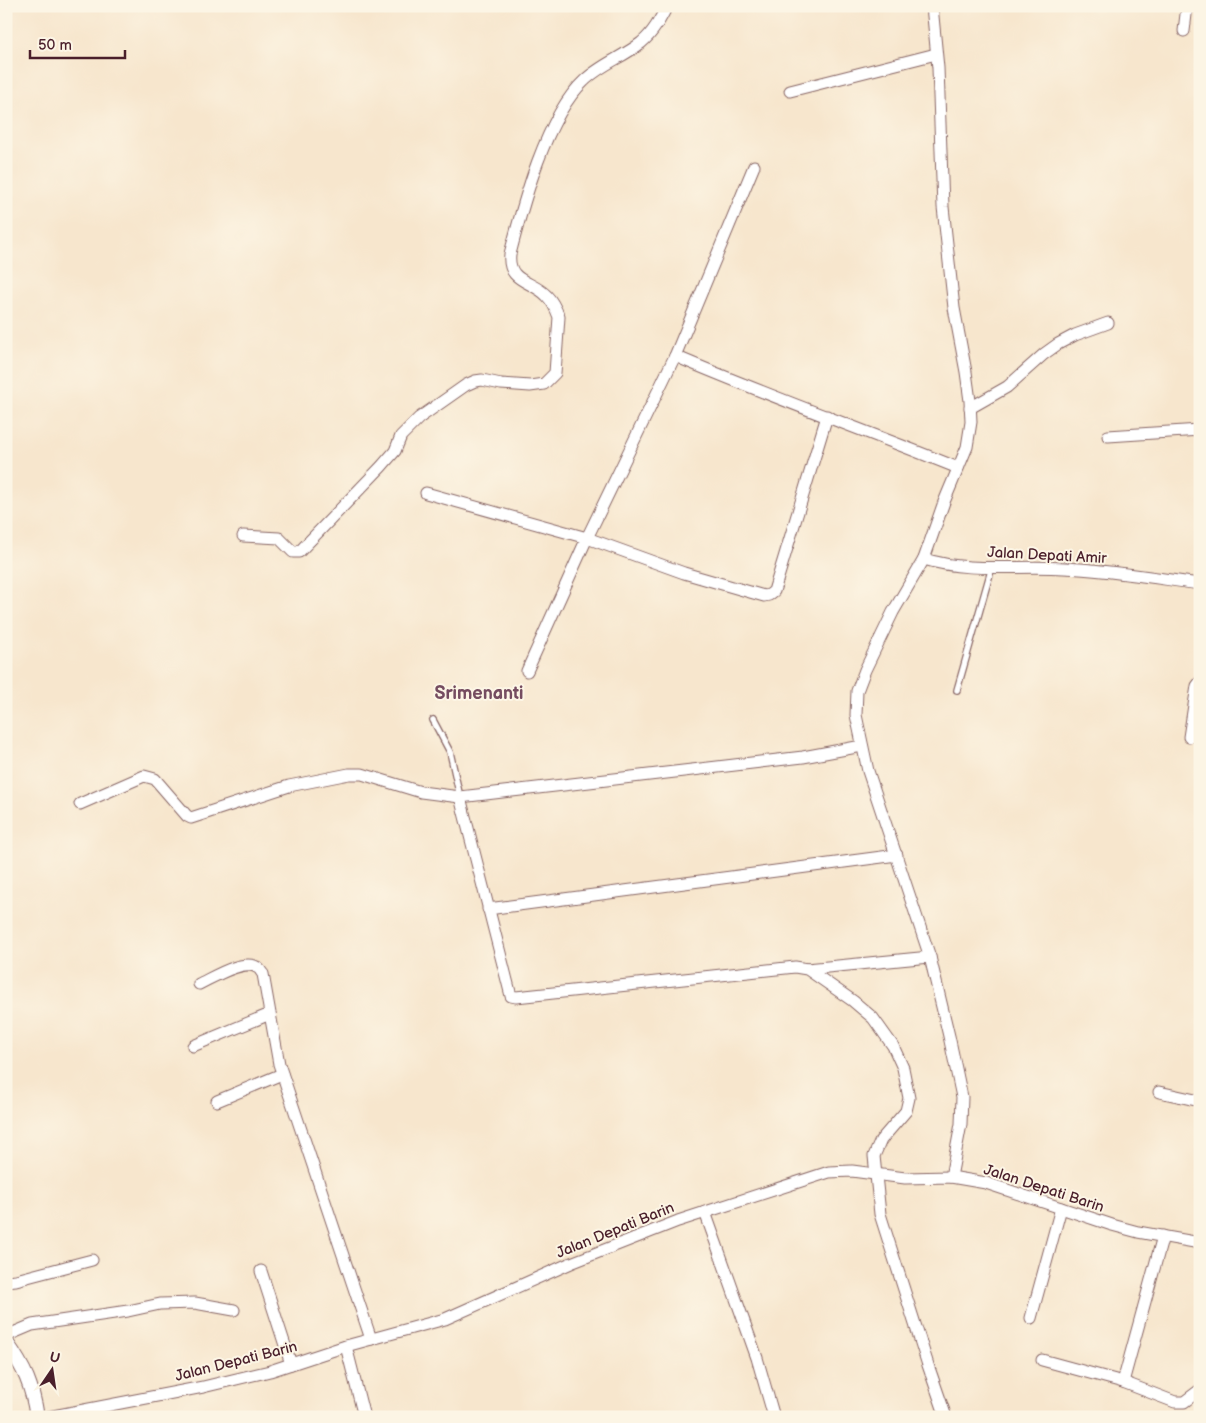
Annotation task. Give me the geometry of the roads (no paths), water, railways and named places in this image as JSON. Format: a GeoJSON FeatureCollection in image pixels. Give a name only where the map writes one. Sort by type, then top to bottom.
{"type":"FeatureCollection","features":[{"type":"Feature","properties":{"kind":"street"},"geometry":{"type":"LineString","coordinates":[[243,536],[279,538],[294,552],[299,552],[381,467],[395,451],[401,436],[419,418],[466,385],[482,380],[501,384],[530,386],[544,384],[555,373],[559,317],[556,308],[547,296],[517,278],[509,264],[526,194],[541,154],[563,106],[582,82],[595,70],[642,42],[658,24],[668,6]]}},
{"type":"Feature","properties":{"kind":"street"},"geometry":{"type":"LineString","coordinates":[[932,6],[941,120],[943,207],[954,308],[966,372],[971,422],[967,447],[924,559],[893,612],[865,670],[857,691],[856,715],[868,771],[930,957],[962,1097],[961,1124],[951,1177]]}},
{"type":"Feature","properties":{"kind":"street"},"geometry":{"type":"LineString","coordinates":[[1184,31],[1187,6]]}},
{"type":"Feature","properties":{"kind":"street"},"geometry":{"type":"LineString","coordinates":[[790,91],[936,54]]}},
{"type":"Feature","properties":{"kind":"street"},"geometry":{"type":"LineString","coordinates":[[527,671],[587,538],[675,356],[754,166]]}},
{"type":"Feature","properties":{"kind":"street"},"geometry":{"type":"LineString","coordinates":[[970,408],[1007,387],[1058,344],[1075,335],[1108,323]]}},
{"type":"Feature","properties":{"kind":"street"},"geometry":{"type":"LineString","coordinates":[[675,356],[958,468]]}},
{"type":"Feature","properties":{"kind":"street"},"geometry":{"type":"LineString","coordinates":[[426,493],[587,538],[684,573],[764,596],[774,591],[827,416]]}},
{"type":"Feature","properties":{"kind":"street"},"geometry":{"type":"LineString","coordinates":[[1108,436],[1200,430]]}},
{"type":"Feature","properties":{"kind":"street","name":"Jalan Depati Amir"},"geometry":{"type":"LineString","coordinates":[[924,559],[939,564],[1063,568],[1200,584]]}},
{"type":"Feature","properties":{"kind":"street"},"geometry":{"type":"LineString","coordinates":[[1189,737],[1196,692],[1200,682]]}},
{"type":"Feature","properties":{"kind":"street"},"geometry":{"type":"LineString","coordinates":[[80,804],[144,776],[155,779],[187,816],[191,818],[289,786],[349,774],[362,774],[421,792],[460,798],[803,757],[862,746]]}},
{"type":"Feature","properties":{"kind":"street"},"geometry":{"type":"LineString","coordinates":[[460,798],[509,994],[514,997],[795,967],[807,969],[930,957]]}},
{"type":"Feature","properties":{"kind":"street"},"geometry":{"type":"LineString","coordinates":[[488,909],[897,855]]}},
{"type":"Feature","properties":{"kind":"street"},"geometry":{"type":"LineString","coordinates":[[199,984],[229,969],[240,966],[254,966],[263,974],[282,1074],[371,1339]]}},
{"type":"Feature","properties":{"kind":"street"},"geometry":{"type":"LineString","coordinates":[[807,969],[853,1001],[873,1018],[894,1046],[903,1068],[907,1084],[908,1104],[906,1111],[881,1140],[874,1156],[880,1214],[946,1417]]}},
{"type":"Feature","properties":{"kind":"street"},"geometry":{"type":"LineString","coordinates":[[193,1046],[270,1014]]}},
{"type":"Feature","properties":{"kind":"street"},"geometry":{"type":"LineString","coordinates":[[217,1100],[282,1074]]}},
{"type":"Feature","properties":{"kind":"street"},"geometry":{"type":"LineString","coordinates":[[1158,1092],[1200,1101]]}},
{"type":"Feature","properties":{"kind":"street","name":"Jalan Depati Barin"},"geometry":{"type":"LineString","coordinates":[[48,1417],[203,1387],[445,1319],[571,1263],[678,1221],[829,1172],[852,1171],[905,1178],[951,1177],[986,1183],[1112,1225],[1200,1243]]}},
{"type":"Feature","properties":{"kind":"street"},"geometry":{"type":"LineString","coordinates":[[1030,1318],[1061,1208]]}},
{"type":"Feature","properties":{"kind":"street"},"geometry":{"type":"LineString","coordinates":[[705,1212],[757,1358],[774,1417]]}},
{"type":"Feature","properties":{"kind":"street"},"geometry":{"type":"LineString","coordinates":[[1123,1382],[1164,1236]]}},
{"type":"Feature","properties":{"kind":"street"},"geometry":{"type":"LineString","coordinates":[[6,1280],[16,1280],[92,1260]]}},
{"type":"Feature","properties":{"kind":"street"},"geometry":{"type":"LineString","coordinates":[[261,1271],[290,1364]]}},
{"type":"Feature","properties":{"kind":"street"},"geometry":{"type":"LineString","coordinates":[[6,1336],[32,1325],[128,1311],[160,1304],[195,1303],[234,1310]]}},
{"type":"Feature","properties":{"kind":"street"},"geometry":{"type":"LineString","coordinates":[[6,1342],[20,1361],[32,1390],[37,1417]]}},
{"type":"Feature","properties":{"kind":"street"},"geometry":{"type":"LineString","coordinates":[[346,1346],[364,1417]]}},
{"type":"Feature","properties":{"kind":"street"},"geometry":{"type":"LineString","coordinates":[[1042,1360],[1123,1382],[1175,1402],[1182,1403],[1187,1401],[1200,1390]]}},
{"type":"Feature","properties":{"kind":"lane"},"geometry":{"type":"LineString","coordinates":[[957,690],[992,567]]}},
{"type":"Feature","properties":{"kind":"lane"},"geometry":{"type":"LineString","coordinates":[[433,720],[450,752],[460,798]]}},
{"type":"Feature","properties":{"kind":"district","name":"Srimenanti"},"geometry":{"type":"Point","coordinates":[479,693]}}]}
